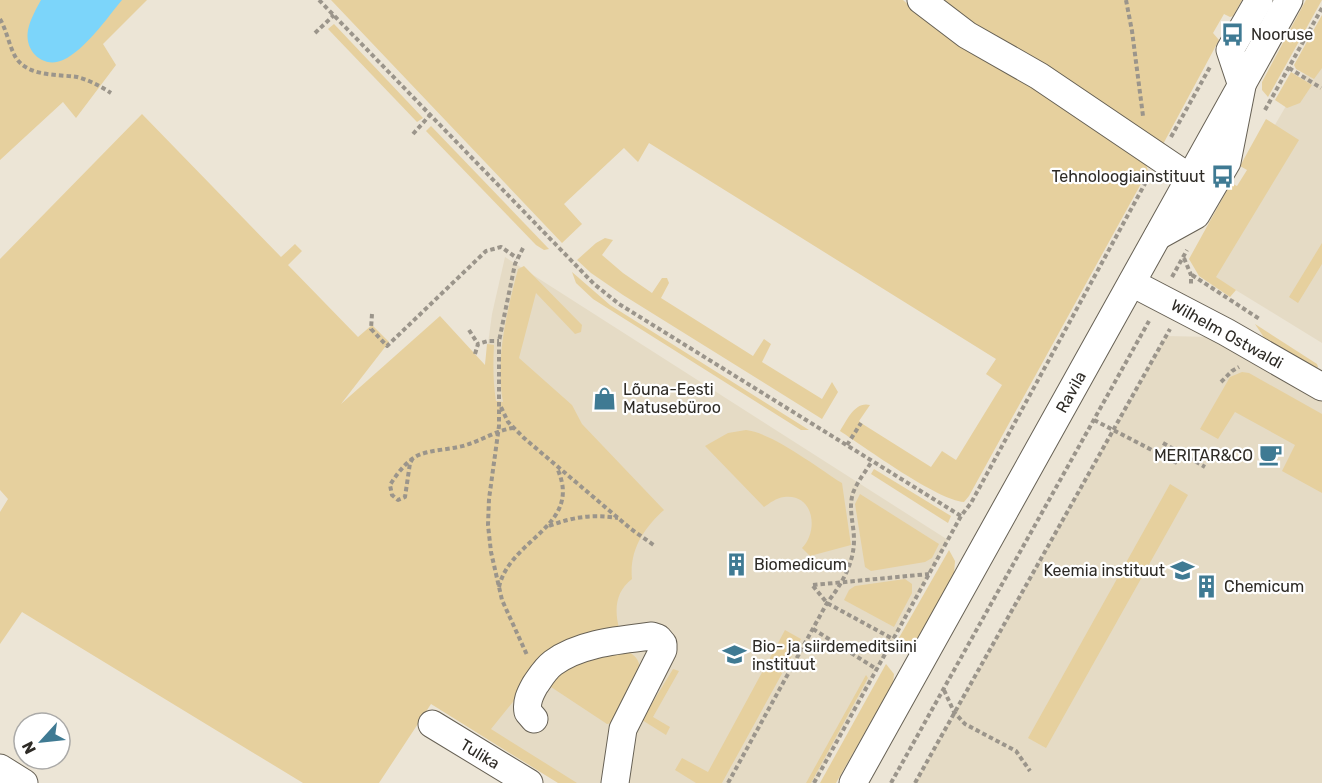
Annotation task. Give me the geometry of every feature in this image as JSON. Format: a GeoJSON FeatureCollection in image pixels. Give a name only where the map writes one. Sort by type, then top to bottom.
{"type":"FeatureCollection","features":[{"type":"Feature","properties":{"kind":"street"},"geometry":{"type":"LineString","coordinates":[[921,0],[967,35],[1039,76],[1190,178]]}},
{"type":"Feature","properties":{"kind":"street"},"geometry":{"type":"LineString","coordinates":[[1158,236],[1196,215],[1227,162],[1242,86],[1230,50],[1259,0]]}},
{"type":"Feature","properties":{"kind":"street","name":"Ravila"},"geometry":{"type":"LineString","coordinates":[[853,783],[1289,0]]}},
{"type":"Feature","properties":{"kind":"street","name":"Wilhelm Ostwaldi"},"geometry":{"type":"LineString","coordinates":[[1132,283],[1322,387]]}},
{"type":"Feature","properties":{"kind":"street"},"geometry":{"type":"LineString","coordinates":[[534,719],[528,712],[527,704],[534,688],[552,663],[589,647],[652,636],[661,640],[663,653],[624,729],[615,783]]}},
{"type":"Feature","properties":{"kind":"street","name":"Tulika"},"geometry":{"type":"LineString","coordinates":[[432,724],[529,783]]}},
{"type":"Feature","properties":{"kind":"street"},"geometry":{"type":"LineString","coordinates":[[0,768],[24,783]]}},
{"type":"Feature","properties":{"kind":"path"},"geometry":{"type":"LineString","coordinates":[[1126,0],[1153,154]]}},
{"type":"Feature","properties":{"kind":"path"},"geometry":{"type":"LineString","coordinates":[[320,1],[594,284],[619,304],[961,516]]}},
{"type":"Feature","properties":{"kind":"path"},"geometry":{"type":"LineString","coordinates":[[315,33],[334,15]]}},
{"type":"Feature","properties":{"kind":"path"},"geometry":{"type":"LineString","coordinates":[[0,19],[16,57],[24,66],[35,72],[96,83],[111,93]]}},
{"type":"Feature","properties":{"kind":"path"},"geometry":{"type":"LineString","coordinates":[[814,783],[961,516],[971,503],[1153,154],[1211,65]]}},
{"type":"Feature","properties":{"kind":"path"},"geometry":{"type":"LineString","coordinates":[[1289,68],[1321,88]]}},
{"type":"Feature","properties":{"kind":"path"},"geometry":{"type":"LineString","coordinates":[[413,134],[430,116]]}},
{"type":"Feature","properties":{"kind":"path"},"geometry":{"type":"LineString","coordinates":[[372,314],[371,328],[387,346],[486,251],[501,247],[517,258]]}},
{"type":"Feature","properties":{"kind":"path"},"geometry":{"type":"LineString","coordinates":[[523,248],[517,258],[500,341],[498,362],[500,402],[488,525],[490,552],[499,590],[521,644],[533,663],[544,673]]}},
{"type":"Feature","properties":{"kind":"path"},"geometry":{"type":"LineString","coordinates":[[891,783],[1094,420],[1171,303],[1191,292],[1191,275],[1184,257],[1171,303],[1113,430],[915,783]]}},
{"type":"Feature","properties":{"kind":"path"},"geometry":{"type":"LineString","coordinates":[[1191,275],[1261,320]]}},
{"type":"Feature","properties":{"kind":"path"},"geometry":{"type":"LineString","coordinates":[[469,330],[478,344],[475,354]]}},
{"type":"Feature","properties":{"kind":"path"},"geometry":{"type":"LineString","coordinates":[[478,344],[500,341]]}},
{"type":"Feature","properties":{"kind":"path"},"geometry":{"type":"LineString","coordinates":[[500,402],[504,416],[514,428],[655,546]]}},
{"type":"Feature","properties":{"kind":"path"},"geometry":{"type":"LineString","coordinates":[[1094,420],[1177,463]]}},
{"type":"Feature","properties":{"kind":"path"},"geometry":{"type":"LineString","coordinates":[[847,445],[861,423]]}},
{"type":"Feature","properties":{"kind":"path"},"geometry":{"type":"LineString","coordinates":[[413,458],[410,463],[405,497],[398,500],[392,495],[390,485],[413,458],[426,453],[469,445],[498,432],[514,428]]}},
{"type":"Feature","properties":{"kind":"path"},"geometry":{"type":"LineString","coordinates":[[1163,443],[1205,468]]}},
{"type":"Feature","properties":{"kind":"path"},"geometry":{"type":"LineString","coordinates":[[728,783],[827,603],[842,582],[849,565],[854,542],[850,509],[853,493],[873,461]]}},
{"type":"Feature","properties":{"kind":"path"},"geometry":{"type":"LineString","coordinates":[[499,590],[511,560],[548,526],[559,510],[563,497],[563,484],[556,465]]}},
{"type":"Feature","properties":{"kind":"path"},"geometry":{"type":"LineString","coordinates":[[548,526],[567,519],[585,516],[600,515],[619,518]]}},
{"type":"Feature","properties":{"kind":"path"},"geometry":{"type":"LineString","coordinates":[[893,639],[827,603],[813,585],[929,574]]}},
{"type":"Feature","properties":{"kind":"path"},"geometry":{"type":"LineString","coordinates":[[813,629],[878,670]]}},
{"type":"Feature","properties":{"kind":"path"},"geometry":{"type":"LineString","coordinates":[[944,690],[954,712],[965,724],[1016,751],[1030,771]]}},
{"type":"Feature","properties":{"kind":"shaded area"},"geometry":{"type":"Polygon","coordinates":[[[0,0],[147,0],[103,44],[116,65],[76,118],[63,102],[0,160],[0,0]]]}},
{"type":"Feature","properties":{"kind":"shaded area"},"geometry":{"type":"Polygon","coordinates":[[[331,0],[903,0],[1146,164],[1148,171],[964,502],[952,499],[920,483],[840,431],[856,409],[870,405],[859,421],[861,423],[931,467],[942,451],[956,460],[1002,385],[986,374],[996,359],[649,143],[638,162],[624,148],[564,204],[582,224],[562,243],[331,0]]]}},
{"type":"Feature","properties":{"kind":"shaded area"},"geometry":{"type":"Polygon","coordinates":[[[935,0],[1242,0],[1233,16],[1224,14],[1213,33],[1219,40],[1161,148],[935,0]]]}},
{"type":"Feature","properties":{"kind":"shaded area"},"geometry":{"type":"Polygon","coordinates":[[[1306,0],[1322,0],[1268,97],[1262,90],[1262,82],[1306,0]]]}},
{"type":"Feature","properties":{"kind":"shaded area"},"geometry":{"type":"Polygon","coordinates":[[[1322,15],[1322,68],[1314,79],[1296,69],[1294,65],[1322,15]]]}},
{"type":"Feature","properties":{"kind":"shaded area"},"geometry":{"type":"Polygon","coordinates":[[[334,24],[423,118],[417,122],[328,29],[334,24]]]}},
{"type":"Feature","properties":{"kind":"shaded area"},"geometry":{"type":"Polygon","coordinates":[[[1322,44],[1322,343],[1216,278],[1196,261],[1322,44]]]}},
{"type":"Feature","properties":{"kind":"shaded area"},"geometry":{"type":"Polygon","coordinates":[[[1291,72],[1312,85],[1300,103],[1287,108],[1275,100],[1291,72]]]}},
{"type":"Feature","properties":{"kind":"shaded area"},"geometry":{"type":"Polygon","coordinates":[[[142,114],[281,257],[295,244],[302,251],[288,265],[358,337],[372,325],[389,342],[341,404],[440,316],[485,365],[487,344],[494,345],[493,373],[496,401],[503,402],[500,369],[503,335],[518,269],[524,266],[582,325],[581,332],[575,334],[536,293],[519,358],[572,405],[582,424],[664,510],[639,540],[633,559],[632,579],[623,589],[618,601],[619,628],[533,677],[491,729],[577,783],[558,783],[431,704],[379,783],[303,783],[22,612],[0,644],[0,512],[8,499],[0,490],[0,259],[142,114]]]}},
{"type":"Feature","properties":{"kind":"shaded area"},"geometry":{"type":"Polygon","coordinates":[[[1266,119],[1299,140],[1216,277],[1236,290],[1230,297],[1199,276],[1189,259],[1231,183],[1237,186],[1247,170],[1240,166],[1266,119]]]}},
{"type":"Feature","properties":{"kind":"shaded area"},"geometry":{"type":"Polygon","coordinates":[[[431,126],[549,249],[544,250],[536,245],[426,131],[431,126]]]}},
{"type":"Feature","properties":{"kind":"shaded area"},"geometry":{"type":"Polygon","coordinates":[[[605,238],[613,240],[602,255],[652,293],[662,278],[667,278],[669,283],[661,298],[753,356],[764,339],[771,344],[762,362],[822,399],[832,382],[838,392],[822,419],[591,273],[577,260],[605,238]]]}},
{"type":"Feature","properties":{"kind":"shaded area"},"geometry":{"type":"Polygon","coordinates":[[[1322,243],[1322,264],[1298,303],[1289,297],[1322,243]]]}},
{"type":"Feature","properties":{"kind":"shaded area"},"geometry":{"type":"Polygon","coordinates":[[[505,257],[948,540],[814,783],[559,783],[478,733],[485,366],[492,314],[505,257]]]}},
{"type":"Feature","properties":{"kind":"shaded area"},"geometry":{"type":"Polygon","coordinates":[[[572,272],[610,305],[809,430],[801,430],[593,299],[576,283],[572,272]]]}},
{"type":"Feature","properties":{"kind":"shaded area"},"geometry":{"type":"Polygon","coordinates":[[[1255,324],[1317,364],[1318,367],[1265,339],[1255,324]]]}},
{"type":"Feature","properties":{"kind":"shaded area"},"geometry":{"type":"Polygon","coordinates":[[[1166,336],[1214,337],[1322,398],[1322,783],[915,783],[1166,336]]]}},
{"type":"Feature","properties":{"kind":"shaded area"},"geometry":{"type":"Polygon","coordinates":[[[1242,372],[1249,373],[1322,414],[1322,493],[1282,471],[1295,445],[1235,412],[1218,439],[1200,429],[1230,377],[1242,372]]]}},
{"type":"Feature","properties":{"kind":"shaded area"},"geometry":{"type":"Polygon","coordinates":[[[746,430],[769,437],[782,444],[842,483],[851,545],[810,556],[802,548],[811,532],[811,515],[802,501],[794,497],[784,497],[764,507],[705,446],[728,433],[746,430]]]}},
{"type":"Feature","properties":{"kind":"shaded area"},"geometry":{"type":"Polygon","coordinates":[[[874,469],[951,516],[948,523],[871,474],[874,469]]]}},
{"type":"Feature","properties":{"kind":"shaded area"},"geometry":{"type":"Polygon","coordinates":[[[1170,484],[1188,495],[1046,748],[1028,738],[1170,484]]]}},
{"type":"Feature","properties":{"kind":"shaded area"},"geometry":{"type":"Polygon","coordinates":[[[860,494],[939,544],[932,558],[925,562],[871,571],[865,567],[855,504],[860,494]]]}},
{"type":"Feature","properties":{"kind":"shaded area"},"geometry":{"type":"Polygon","coordinates":[[[949,550],[955,561],[954,574],[918,638],[907,644],[896,643],[949,550]]]}},
{"type":"Feature","properties":{"kind":"shaded area"},"geometry":{"type":"Polygon","coordinates":[[[905,579],[912,584],[912,593],[894,627],[844,600],[849,590],[855,586],[905,579]]]}},
{"type":"Feature","properties":{"kind":"shaded area"},"geometry":{"type":"Polygon","coordinates":[[[785,630],[801,639],[722,783],[696,783],[675,770],[682,758],[708,772],[785,630]]]}},
{"type":"Feature","properties":{"kind":"shaded area"},"geometry":{"type":"Polygon","coordinates":[[[627,652],[637,659],[639,670],[612,723],[607,724],[551,687],[552,680],[576,661],[627,652]]]}},
{"type":"Feature","properties":{"kind":"shaded area"},"geometry":{"type":"Polygon","coordinates":[[[886,664],[894,674],[893,683],[836,783],[820,783],[886,664]]]}},
{"type":"Feature","properties":{"kind":"shaded area"},"geometry":{"type":"Polygon","coordinates":[[[673,669],[679,671],[653,717],[670,727],[666,735],[642,720],[673,669]]]}},
{"type":"Feature","properties":{"kind":"shaded area"},"geometry":{"type":"Polygon","coordinates":[[[866,675],[868,678],[811,783],[806,783],[866,675]]]}},
{"type":"Feature","properties":{"kind":"water"},"geometry":{"type":"Polygon","coordinates":[[[41,0],[122,0],[79,49],[63,60],[49,62],[36,56],[29,45],[28,38],[29,26],[41,0]]]}},
{"type":"Feature","properties":{"kind":"place","name":"Nooruse"},"geometry":{"type":"Point","coordinates":[1233,34]}},
{"type":"Feature","properties":{"kind":"place","name":"Tehnoloogiainstituut"},"geometry":{"type":"Point","coordinates":[1223,176]}},
{"type":"Feature","properties":{"kind":"place","name":"Lõuna-Eesti Matusebüroo"},"geometry":{"type":"Point","coordinates":[605,398]}},
{"type":"Feature","properties":{"kind":"place","name":"MERITAR&CO"},"geometry":{"type":"Point","coordinates":[1271,455]}},
{"type":"Feature","properties":{"kind":"place","name":"Biomedicum"},"geometry":{"type":"Point","coordinates":[736,564]}},
{"type":"Feature","properties":{"kind":"place","name":"Keemia instituut"},"geometry":{"type":"Point","coordinates":[1183,570]}},
{"type":"Feature","properties":{"kind":"place","name":"Chemicum"},"geometry":{"type":"Point","coordinates":[1206,586]}},
{"type":"Feature","properties":{"kind":"place","name":"Bio- ja siirdemeditsiini instituut"},"geometry":{"type":"Point","coordinates":[734,655]}}]}
